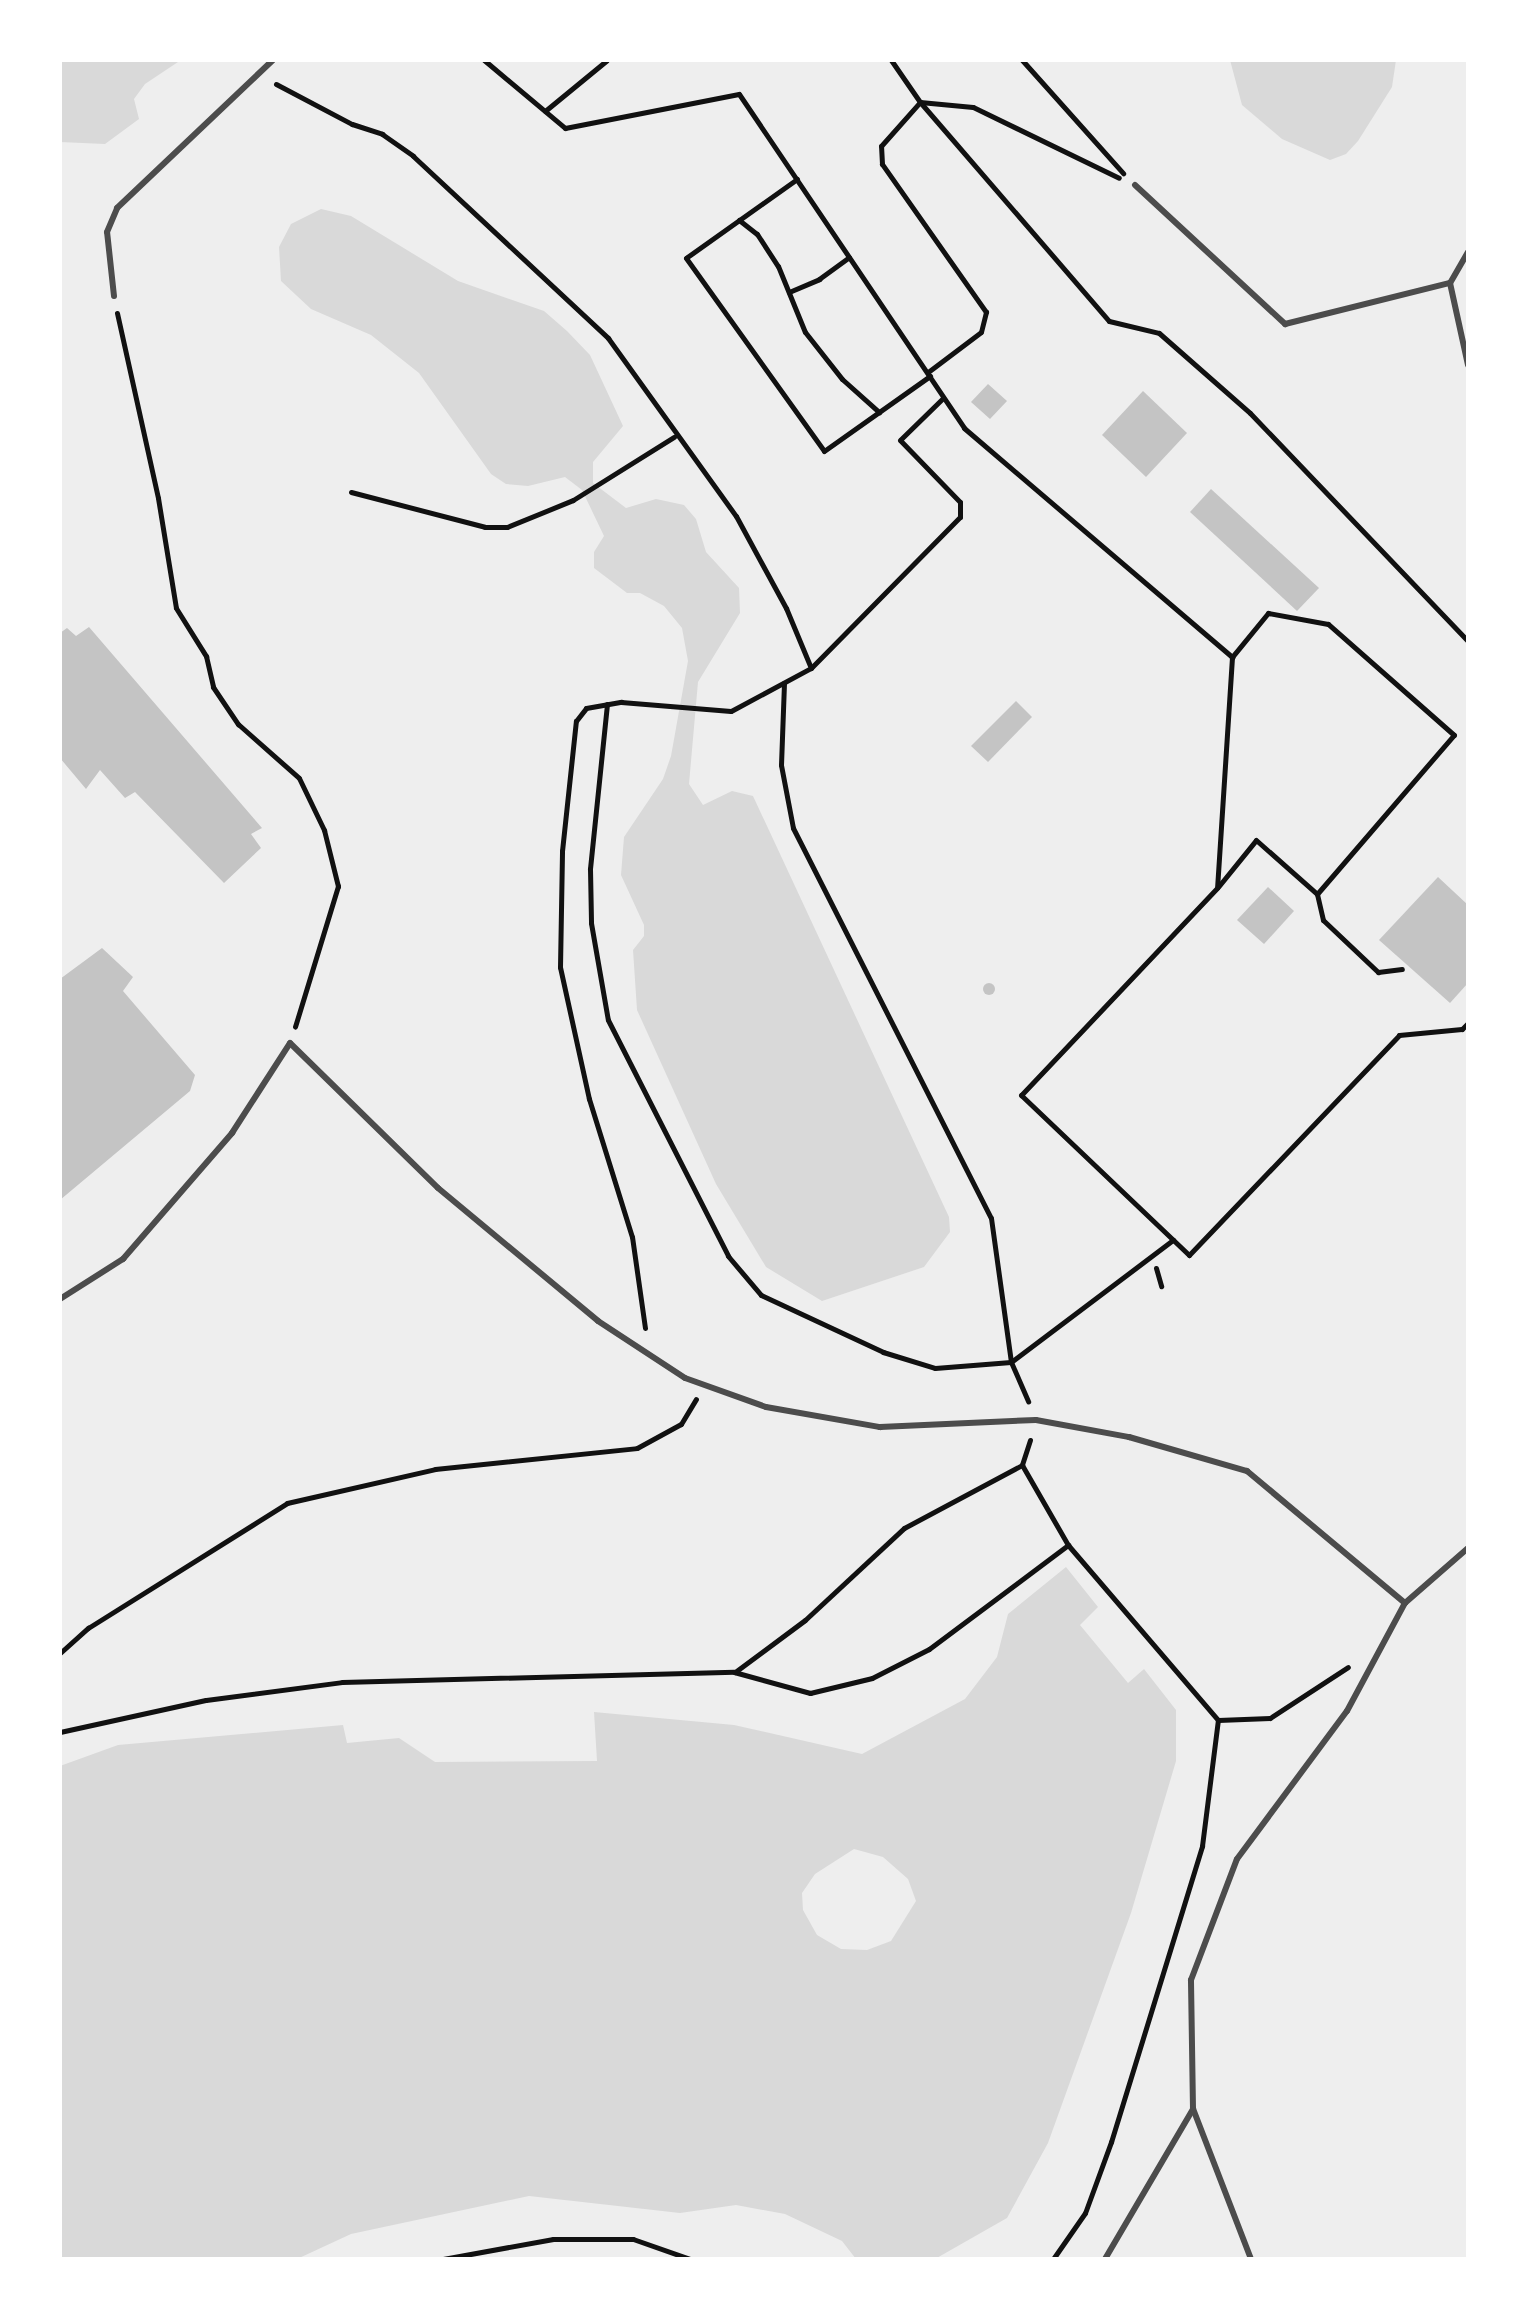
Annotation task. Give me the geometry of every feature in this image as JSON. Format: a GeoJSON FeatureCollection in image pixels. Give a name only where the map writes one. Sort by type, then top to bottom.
{"type":"FeatureCollection","features":[{"type":"Feature","properties":{"kind":"lane"},"geometry":{"type":"LineString","coordinates":[[114,296],[107,232],[117,208],[273,60]]}},
{"type":"Feature","properties":{"kind":"lane"},"geometry":{"type":"LineString","coordinates":[[1135,185],[1285,324],[1450,283]]}},
{"type":"Feature","properties":{"kind":"lane"},"geometry":{"type":"LineString","coordinates":[[1468,252],[1450,283],[1468,365]]}},
{"type":"Feature","properties":{"kind":"lane"},"geometry":{"type":"LineString","coordinates":[[60,1299],[123,1259],[232,1133],[290,1043],[438,1188],[647,1357],[705,1385],[766,1407],[880,1427],[1036,1420],[1129,1437],[1247,1471],[1405,1603]]}},
{"type":"Feature","properties":{"kind":"lane"},"geometry":{"type":"LineString","coordinates":[[1251,2259],[1193,2109],[1191,1980],[1237,1859],[1347,1711],[1405,1603],[1468,1548]]}},
{"type":"Feature","properties":{"kind":"lane"},"geometry":{"type":"LineString","coordinates":[[1105,2259],[1193,2109]]}},
{"type":"Feature","properties":{"kind":"path"},"geometry":{"type":"LineString","coordinates":[[484,60],[565,128],[739,94],[964,428],[1232,657]]}},
{"type":"Feature","properties":{"kind":"path"},"geometry":{"type":"LineString","coordinates":[[545,111],[607,60]]}},
{"type":"Feature","properties":{"kind":"path"},"geometry":{"type":"LineString","coordinates":[[891,60],[920,102],[1109,321],[1159,333],[1250,413],[1468,641]]}},
{"type":"Feature","properties":{"kind":"path"},"geometry":{"type":"LineString","coordinates":[[1022,60],[1135,185]]}},
{"type":"Feature","properties":{"kind":"path"},"geometry":{"type":"LineString","coordinates":[[258,74],[352,124],[382,134],[413,156],[608,338],[674,437],[736,516],[786,608],[811,668]]}},
{"type":"Feature","properties":{"kind":"path"},"geometry":{"type":"LineString","coordinates":[[797,179],[686,258],[824,451],[981,332],[986,312],[882,164],[881,146],[920,102]]}},
{"type":"Feature","properties":{"kind":"path"},"geometry":{"type":"LineString","coordinates":[[920,102],[973,107],[1135,185]]}},
{"type":"Feature","properties":{"kind":"path"},"geometry":{"type":"LineString","coordinates":[[739,220],[757,234],[789,292],[805,332],[842,379],[879,412]]}},
{"type":"Feature","properties":{"kind":"path"},"geometry":{"type":"LineString","coordinates":[[789,292],[819,279],[849,257]]}},
{"type":"Feature","properties":{"kind":"path"},"geometry":{"type":"LineString","coordinates":[[114,296],[158,498],[176,608],[206,656],[213,687],[238,724],[299,778],[324,830],[338,886],[290,1043]]}},
{"type":"Feature","properties":{"kind":"path"},"geometry":{"type":"LineString","coordinates":[[647,1357],[632,1237],[589,1099],[560,967],[562,851],[576,721],[586,708],[607,704],[731,711],[811,668],[960,517],[960,502],[900,440],[942,399]]}},
{"type":"Feature","properties":{"kind":"path"},"geometry":{"type":"LineString","coordinates":[[351,492],[485,527],[507,527],[573,500],[674,437]]}},
{"type":"Feature","properties":{"kind":"path"},"geometry":{"type":"LineString","coordinates":[[1217,888],[1232,657],[1268,613],[1328,624],[1454,735],[1317,894]]}},
{"type":"Feature","properties":{"kind":"path"},"geometry":{"type":"LineString","coordinates":[[734,1672],[805,1620],[904,1528],[1022,1465],[1036,1420],[1011,1362],[991,1218],[793,828],[781,765],[784,683]]}},
{"type":"Feature","properties":{"kind":"path"},"geometry":{"type":"LineString","coordinates":[[607,704],[590,869],[591,923],[608,1020],[728,1256],[761,1295],[788,1312],[883,1352],[935,1368],[1011,1362],[1173,1240]]}},
{"type":"Feature","properties":{"kind":"path"},"geometry":{"type":"LineString","coordinates":[[1402,969],[1378,972],[1323,920],[1317,894],[1256,840],[1217,888],[1021,1095],[1189,1255],[1399,1035],[1462,1029],[1468,1023]]}},
{"type":"Feature","properties":{"kind":"path"},"geometry":{"type":"LineString","coordinates":[[1156,1268],[1161,1286]]}},
{"type":"Feature","properties":{"kind":"path"},"geometry":{"type":"LineString","coordinates":[[60,1653],[88,1628],[287,1503],[435,1469],[637,1448],[681,1424],[705,1385]]}},
{"type":"Feature","properties":{"kind":"path"},"geometry":{"type":"LineString","coordinates":[[1022,1465],[1068,1545],[1218,1720],[1198,1861],[1111,2142],[1085,2213],[1053,2259]]}},
{"type":"Feature","properties":{"kind":"path"},"geometry":{"type":"LineString","coordinates":[[60,1732],[206,1700],[342,1682],[734,1672],[810,1693],[872,1678],[929,1649],[1068,1545]]}},
{"type":"Feature","properties":{"kind":"path"},"geometry":{"type":"LineString","coordinates":[[1218,1720],[1270,1718],[1383,1645]]}},
{"type":"Feature","properties":{"kind":"path"},"geometry":{"type":"LineString","coordinates":[[443,2259],[553,2239],[633,2239],[690,2259]]}},
{"type":"Feature","properties":{"kind":"shaded area"},"geometry":{"type":"Polygon","coordinates":[[[60,60],[1468,60],[1468,2259],[60,2259],[60,60]]]}},
{"type":"Feature","properties":{"kind":"shaded area"},"geometry":{"type":"Polygon","coordinates":[[[60,60],[181,60],[145,84],[134,99],[139,119],[105,144],[60,142],[60,60]]]}},
{"type":"Feature","properties":{"kind":"shaded area"},"geometry":{"type":"Polygon","coordinates":[[[1230,60],[1396,60],[1392,87],[1358,141],[1346,154],[1330,160],[1282,139],[1242,105],[1230,60]]]}},
{"type":"Feature","properties":{"kind":"shaded area"},"geometry":{"type":"Polygon","coordinates":[[[321,209],[351,216],[458,281],[544,311],[567,331],[590,355],[623,426],[593,462],[593,483],[626,508],[656,499],[684,505],[696,519],[706,552],[739,588],[740,613],[698,682],[689,784],[703,805],[732,791],[753,796],[949,1217],[950,1232],[924,1267],[822,1301],[766,1267],[716,1184],[637,1010],[633,950],[644,936],[644,925],[621,875],[624,837],[663,779],[671,756],[688,661],[682,628],[664,606],[640,593],[627,593],[594,568],[594,552],[604,536],[582,490],[565,477],[528,486],[506,484],[491,474],[419,373],[371,335],[311,309],[281,281],[279,247],[291,224],[321,209]]]}},
{"type":"Feature","properties":{"kind":"shaded area"},"geometry":{"type":"Polygon","coordinates":[[[1066,1567],[1098,1607],[1080,1625],[1128,1683],[1144,1669],[1176,1710],[1176,1761],[1131,1913],[1048,2143],[1007,2218],[935,2259],[856,2259],[842,2241],[785,2214],[736,2205],[680,2213],[529,2196],[351,2234],[297,2259],[60,2259],[60,1766],[118,1745],[343,1725],[347,1743],[399,1738],[435,1762],[597,1761],[594,1712],[734,1725],[862,1754],[965,1699],[997,1657],[1008,1614],[1066,1567]],[[854,1849],[815,1874],[802,1893],[803,1910],[817,1935],[841,1949],[867,1950],[891,1941],[916,1901],[908,1879],[883,1857],[854,1849]]]}},
{"type":"Feature","properties":{"kind":"building"},"geometry":{"type":"Polygon","coordinates":[[[988,384],[1007,401],[990,419],[971,402],[988,384]]]}},
{"type":"Feature","properties":{"kind":"building"},"geometry":{"type":"Polygon","coordinates":[[[1143,391],[1187,433],[1146,477],[1102,435],[1143,391]]]}},
{"type":"Feature","properties":{"kind":"building"},"geometry":{"type":"Polygon","coordinates":[[[1211,489],[1319,588],[1297,611],[1190,512],[1211,489]]]}},
{"type":"Feature","properties":{"kind":"building"},"geometry":{"type":"Polygon","coordinates":[[[89,627],[262,828],[251,834],[261,848],[224,883],[135,792],[125,798],[100,770],[86,789],[60,758],[60,633],[67,628],[76,636],[89,627]]]}},
{"type":"Feature","properties":{"kind":"building"},"geometry":{"type":"Polygon","coordinates":[[[1016,701],[1032,717],[988,762],[971,746],[1016,701]]]}},
{"type":"Feature","properties":{"kind":"building"},"geometry":{"type":"Polygon","coordinates":[[[1438,877],[1468,905],[1468,983],[1450,1003],[1379,940],[1438,877]]]}},
{"type":"Feature","properties":{"kind":"building"},"geometry":{"type":"Polygon","coordinates":[[[1268,887],[1294,911],[1264,944],[1237,920],[1268,887]]]}},
{"type":"Feature","properties":{"kind":"building"},"geometry":{"type":"Polygon","coordinates":[[[102,948],[133,977],[123,991],[195,1075],[190,1091],[60,1200],[60,979],[102,948]]]}},
{"type":"Feature","properties":{"kind":"building"},"geometry":{"type":"Polygon","coordinates":[[[989,983],[995,989],[989,995],[983,989],[989,983]]]}}]}
